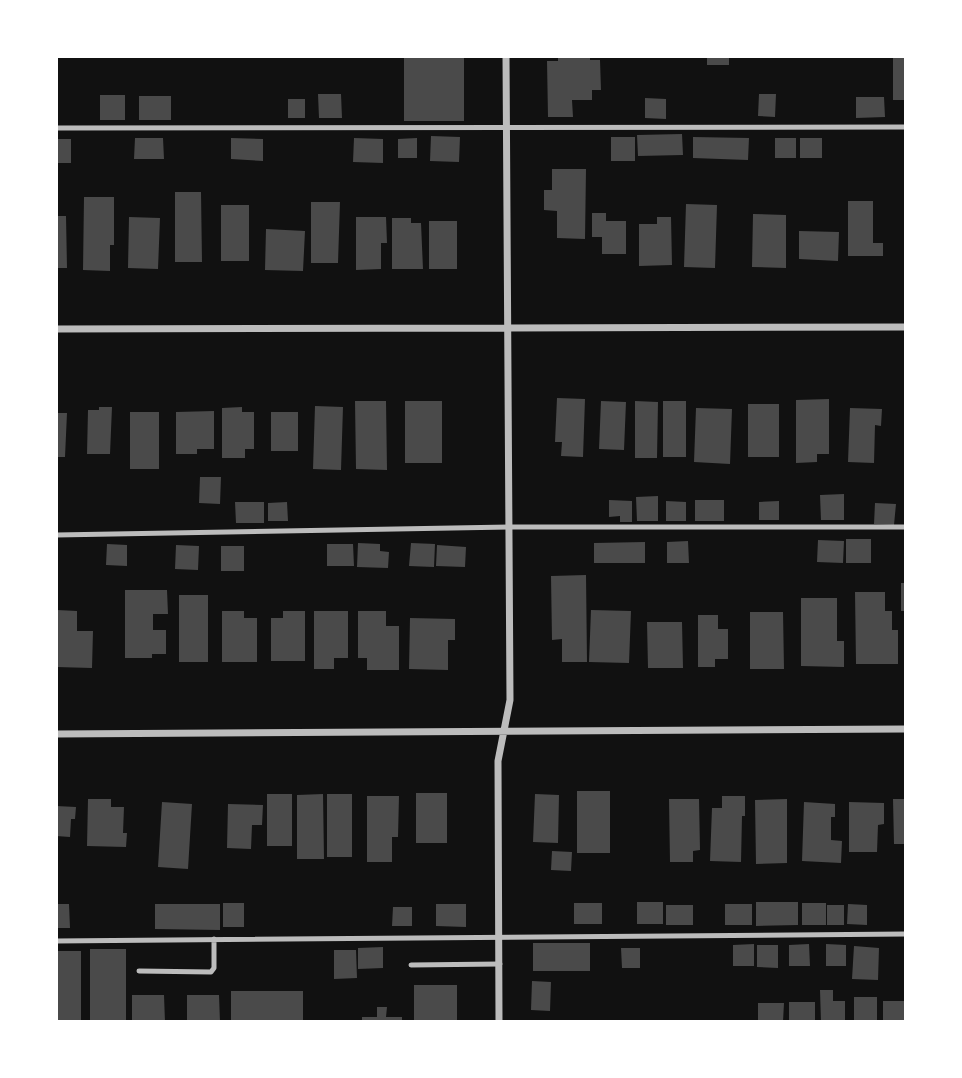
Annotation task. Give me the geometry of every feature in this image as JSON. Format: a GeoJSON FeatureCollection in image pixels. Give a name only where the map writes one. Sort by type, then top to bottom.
{"type":"FeatureCollection","features":[{"type":"Feature","properties":{"kind":"street"},"geometry":{"type":"LineString","coordinates":[[499,1022],[498,766],[510,700],[506,56]]}},
{"type":"Feature","properties":{"kind":"street"},"geometry":{"type":"LineString","coordinates":[[56,329],[906,327]]}},
{"type":"Feature","properties":{"kind":"street"},"geometry":{"type":"LineString","coordinates":[[56,734],[906,729]]}},
{"type":"Feature","properties":{"kind":"lane"},"geometry":{"type":"LineString","coordinates":[[56,128],[906,127]]}},
{"type":"Feature","properties":{"kind":"lane"},"geometry":{"type":"LineString","coordinates":[[56,535],[509,527],[906,527]]}},
{"type":"Feature","properties":{"kind":"lane"},"geometry":{"type":"LineString","coordinates":[[56,941],[906,934]]}},
{"type":"Feature","properties":{"kind":"lane"},"geometry":{"type":"LineString","coordinates":[[139,971],[211,972],[214,968],[214,939]]}},
{"type":"Feature","properties":{"kind":"lane"},"geometry":{"type":"LineString","coordinates":[[411,965],[500,964]]}},
{"type":"Feature","properties":{"kind":"building"},"geometry":{"type":"Polygon","coordinates":[[[404,56],[464,56],[464,121],[404,121],[404,56]]]}},
{"type":"Feature","properties":{"kind":"building"},"geometry":{"type":"Polygon","coordinates":[[[558,56],[590,56],[590,60],[600,60],[601,90],[592,90],[592,100],[572,100],[573,117],[548,117],[547,61],[558,61],[558,56]]]}},
{"type":"Feature","properties":{"kind":"building"},"geometry":{"type":"Polygon","coordinates":[[[707,56],[729,56],[729,65],[707,65],[707,56]]]}},
{"type":"Feature","properties":{"kind":"building"},"geometry":{"type":"Polygon","coordinates":[[[893,56],[906,56],[906,100],[893,100],[893,56]]]}},
{"type":"Feature","properties":{"kind":"building"},"geometry":{"type":"Polygon","coordinates":[[[318,94],[341,94],[342,118],[319,118],[318,94]]]}},
{"type":"Feature","properties":{"kind":"building"},"geometry":{"type":"Polygon","coordinates":[[[759,94],[776,94],[775,117],[758,116],[759,94]]]}},
{"type":"Feature","properties":{"kind":"building"},"geometry":{"type":"Polygon","coordinates":[[[100,95],[125,95],[125,120],[100,120],[100,95]]]}},
{"type":"Feature","properties":{"kind":"building"},"geometry":{"type":"Polygon","coordinates":[[[139,96],[171,96],[171,120],[139,120],[139,96]]]}},
{"type":"Feature","properties":{"kind":"building"},"geometry":{"type":"Polygon","coordinates":[[[856,97],[884,97],[885,117],[856,118],[856,97]]]}},
{"type":"Feature","properties":{"kind":"building"},"geometry":{"type":"Polygon","coordinates":[[[645,98],[666,99],[666,119],[645,118],[645,98]]]}},
{"type":"Feature","properties":{"kind":"building"},"geometry":{"type":"Polygon","coordinates":[[[288,99],[305,99],[305,118],[288,118],[288,99]]]}},
{"type":"Feature","properties":{"kind":"building"},"geometry":{"type":"Polygon","coordinates":[[[682,134],[683,155],[638,156],[637,135],[682,134]]]}},
{"type":"Feature","properties":{"kind":"building"},"geometry":{"type":"Polygon","coordinates":[[[431,136],[460,137],[459,162],[430,161],[431,136]]]}},
{"type":"Feature","properties":{"kind":"building"},"geometry":{"type":"Polygon","coordinates":[[[611,137],[635,137],[635,161],[611,161],[611,137]]]}},
{"type":"Feature","properties":{"kind":"building"},"geometry":{"type":"Polygon","coordinates":[[[693,137],[749,138],[748,160],[693,158],[693,137]]]}},
{"type":"Feature","properties":{"kind":"building"},"geometry":{"type":"Polygon","coordinates":[[[135,138],[163,138],[164,159],[134,159],[135,138]]]}},
{"type":"Feature","properties":{"kind":"building"},"geometry":{"type":"Polygon","coordinates":[[[231,138],[263,139],[263,161],[231,159],[231,138]]]}},
{"type":"Feature","properties":{"kind":"building"},"geometry":{"type":"Polygon","coordinates":[[[354,138],[383,139],[383,163],[353,162],[354,138]]]}},
{"type":"Feature","properties":{"kind":"building"},"geometry":{"type":"Polygon","coordinates":[[[417,138],[417,158],[398,158],[398,139],[417,138]]]}},
{"type":"Feature","properties":{"kind":"building"},"geometry":{"type":"Polygon","coordinates":[[[775,138],[796,138],[796,158],[775,158],[775,138]]]}},
{"type":"Feature","properties":{"kind":"building"},"geometry":{"type":"Polygon","coordinates":[[[800,138],[822,138],[822,158],[800,158],[800,138]]]}},
{"type":"Feature","properties":{"kind":"building"},"geometry":{"type":"Polygon","coordinates":[[[56,139],[71,139],[71,163],[56,163],[56,139]]]}},
{"type":"Feature","properties":{"kind":"building"},"geometry":{"type":"Polygon","coordinates":[[[552,169],[586,169],[585,239],[557,238],[557,211],[544,210],[544,190],[552,190],[552,169]]]}},
{"type":"Feature","properties":{"kind":"building"},"geometry":{"type":"Polygon","coordinates":[[[175,192],[201,192],[202,262],[175,262],[175,192]]]}},
{"type":"Feature","properties":{"kind":"building"},"geometry":{"type":"Polygon","coordinates":[[[84,197],[114,197],[114,245],[110,245],[110,271],[83,270],[84,197]]]}},
{"type":"Feature","properties":{"kind":"building"},"geometry":{"type":"Polygon","coordinates":[[[848,201],[873,201],[873,243],[883,243],[883,256],[848,256],[848,201]]]}},
{"type":"Feature","properties":{"kind":"building"},"geometry":{"type":"Polygon","coordinates":[[[311,202],[340,202],[338,263],[311,263],[311,202]]]}},
{"type":"Feature","properties":{"kind":"building"},"geometry":{"type":"Polygon","coordinates":[[[686,204],[717,205],[715,268],[684,267],[686,204]]]}},
{"type":"Feature","properties":{"kind":"building"},"geometry":{"type":"Polygon","coordinates":[[[221,205],[249,205],[249,261],[221,261],[221,205]]]}},
{"type":"Feature","properties":{"kind":"building"},"geometry":{"type":"Polygon","coordinates":[[[592,213],[606,213],[606,221],[626,221],[626,254],[602,254],[602,237],[592,237],[592,213]]]}},
{"type":"Feature","properties":{"kind":"building"},"geometry":{"type":"Polygon","coordinates":[[[753,214],[786,215],[786,268],[752,267],[753,214]]]}},
{"type":"Feature","properties":{"kind":"building"},"geometry":{"type":"Polygon","coordinates":[[[56,216],[66,216],[67,268],[56,268],[56,216]]]}},
{"type":"Feature","properties":{"kind":"building"},"geometry":{"type":"Polygon","coordinates":[[[129,217],[160,218],[158,269],[128,268],[129,217]]]}},
{"type":"Feature","properties":{"kind":"building"},"geometry":{"type":"Polygon","coordinates":[[[356,217],[386,217],[387,243],[381,243],[381,269],[356,270],[356,217]]]}},
{"type":"Feature","properties":{"kind":"building"},"geometry":{"type":"Polygon","coordinates":[[[657,217],[671,217],[672,265],[639,266],[639,224],[657,224],[657,217]]]}},
{"type":"Feature","properties":{"kind":"building"},"geometry":{"type":"Polygon","coordinates":[[[392,218],[411,218],[411,223],[421,223],[423,269],[392,269],[392,218]]]}},
{"type":"Feature","properties":{"kind":"building"},"geometry":{"type":"Polygon","coordinates":[[[429,221],[457,221],[457,269],[429,269],[429,221]]]}},
{"type":"Feature","properties":{"kind":"building"},"geometry":{"type":"Polygon","coordinates":[[[266,229],[305,231],[303,271],[265,270],[266,229]]]}},
{"type":"Feature","properties":{"kind":"building"},"geometry":{"type":"Polygon","coordinates":[[[799,231],[839,232],[838,261],[799,259],[799,231]]]}},
{"type":"Feature","properties":{"kind":"building"},"geometry":{"type":"Polygon","coordinates":[[[557,398],[585,399],[583,457],[561,456],[562,442],[555,442],[557,398]]]}},
{"type":"Feature","properties":{"kind":"building"},"geometry":{"type":"Polygon","coordinates":[[[829,399],[829,454],[817,454],[817,462],[796,463],[796,400],[829,399]]]}},
{"type":"Feature","properties":{"kind":"building"},"geometry":{"type":"Polygon","coordinates":[[[355,401],[386,401],[387,470],[356,469],[355,401]]]}},
{"type":"Feature","properties":{"kind":"building"},"geometry":{"type":"Polygon","coordinates":[[[405,401],[442,401],[442,463],[405,463],[405,401]]]}},
{"type":"Feature","properties":{"kind":"building"},"geometry":{"type":"Polygon","coordinates":[[[601,401],[626,402],[624,450],[599,449],[601,401]]]}},
{"type":"Feature","properties":{"kind":"building"},"geometry":{"type":"Polygon","coordinates":[[[635,401],[658,402],[657,458],[635,458],[635,401]]]}},
{"type":"Feature","properties":{"kind":"building"},"geometry":{"type":"Polygon","coordinates":[[[663,401],[686,401],[686,457],[663,457],[663,401]]]}},
{"type":"Feature","properties":{"kind":"building"},"geometry":{"type":"Polygon","coordinates":[[[748,404],[779,404],[779,457],[748,457],[748,404]]]}},
{"type":"Feature","properties":{"kind":"building"},"geometry":{"type":"Polygon","coordinates":[[[315,406],[343,407],[341,470],[313,469],[315,406]]]}},
{"type":"Feature","properties":{"kind":"building"},"geometry":{"type":"Polygon","coordinates":[[[99,407],[112,407],[110,454],[87,454],[88,410],[99,410],[99,407]]]}},
{"type":"Feature","properties":{"kind":"building"},"geometry":{"type":"Polygon","coordinates":[[[242,407],[242,412],[254,412],[254,449],[245,449],[245,458],[222,458],[222,408],[242,407]]]}},
{"type":"Feature","properties":{"kind":"building"},"geometry":{"type":"Polygon","coordinates":[[[696,408],[732,409],[730,464],[694,462],[696,408]]]}},
{"type":"Feature","properties":{"kind":"building"},"geometry":{"type":"Polygon","coordinates":[[[850,408],[882,409],[881,426],[875,425],[874,463],[848,462],[850,408]]]}},
{"type":"Feature","properties":{"kind":"building"},"geometry":{"type":"Polygon","coordinates":[[[214,411],[214,449],[197,449],[197,454],[176,454],[176,412],[214,411]]]}},
{"type":"Feature","properties":{"kind":"building"},"geometry":{"type":"Polygon","coordinates":[[[130,412],[159,412],[159,469],[130,469],[130,412]]]}},
{"type":"Feature","properties":{"kind":"building"},"geometry":{"type":"Polygon","coordinates":[[[271,412],[298,412],[298,451],[271,451],[271,412]]]}},
{"type":"Feature","properties":{"kind":"building"},"geometry":{"type":"Polygon","coordinates":[[[56,413],[67,413],[65,457],[56,457],[56,413]]]}},
{"type":"Feature","properties":{"kind":"building"},"geometry":{"type":"Polygon","coordinates":[[[200,477],[221,477],[220,504],[199,503],[200,477]]]}},
{"type":"Feature","properties":{"kind":"building"},"geometry":{"type":"Polygon","coordinates":[[[844,494],[844,520],[821,520],[820,495],[844,494]]]}},
{"type":"Feature","properties":{"kind":"building"},"geometry":{"type":"Polygon","coordinates":[[[658,496],[658,521],[637,521],[636,497],[658,496]]]}},
{"type":"Feature","properties":{"kind":"building"},"geometry":{"type":"Polygon","coordinates":[[[609,500],[632,501],[632,522],[620,522],[620,516],[609,517],[609,500]]]}},
{"type":"Feature","properties":{"kind":"building"},"geometry":{"type":"Polygon","coordinates":[[[695,500],[724,500],[724,521],[695,521],[695,500]]]}},
{"type":"Feature","properties":{"kind":"building"},"geometry":{"type":"Polygon","coordinates":[[[666,501],[686,502],[686,521],[666,521],[666,501]]]}},
{"type":"Feature","properties":{"kind":"building"},"geometry":{"type":"Polygon","coordinates":[[[779,501],[779,520],[759,520],[759,502],[779,501]]]}},
{"type":"Feature","properties":{"kind":"building"},"geometry":{"type":"Polygon","coordinates":[[[235,502],[264,502],[264,523],[236,523],[235,502]]]}},
{"type":"Feature","properties":{"kind":"building"},"geometry":{"type":"Polygon","coordinates":[[[287,502],[288,521],[268,521],[268,503],[287,502]]]}},
{"type":"Feature","properties":{"kind":"building"},"geometry":{"type":"Polygon","coordinates":[[[875,503],[896,504],[894,525],[874,524],[875,503]]]}},
{"type":"Feature","properties":{"kind":"building"},"geometry":{"type":"Polygon","coordinates":[[[846,539],[871,539],[871,563],[846,563],[846,539]]]}},
{"type":"Feature","properties":{"kind":"building"},"geometry":{"type":"Polygon","coordinates":[[[818,540],[844,541],[843,563],[817,562],[818,540]]]}},
{"type":"Feature","properties":{"kind":"building"},"geometry":{"type":"Polygon","coordinates":[[[688,541],[689,563],[667,563],[667,542],[688,541]]]}},
{"type":"Feature","properties":{"kind":"building"},"geometry":{"type":"Polygon","coordinates":[[[645,542],[645,563],[594,563],[594,543],[645,542]]]}},
{"type":"Feature","properties":{"kind":"building"},"geometry":{"type":"Polygon","coordinates":[[[358,543],[380,544],[380,551],[389,552],[388,568],[357,567],[358,543]]]}},
{"type":"Feature","properties":{"kind":"building"},"geometry":{"type":"Polygon","coordinates":[[[411,543],[435,544],[434,567],[409,566],[411,543]]]}},
{"type":"Feature","properties":{"kind":"building"},"geometry":{"type":"Polygon","coordinates":[[[107,544],[127,545],[127,566],[106,565],[107,544]]]}},
{"type":"Feature","properties":{"kind":"building"},"geometry":{"type":"Polygon","coordinates":[[[327,544],[353,544],[354,566],[327,566],[327,544]]]}},
{"type":"Feature","properties":{"kind":"building"},"geometry":{"type":"Polygon","coordinates":[[[176,545],[199,546],[198,570],[175,569],[176,545]]]}},
{"type":"Feature","properties":{"kind":"building"},"geometry":{"type":"Polygon","coordinates":[[[437,545],[466,547],[465,567],[436,566],[437,545]]]}},
{"type":"Feature","properties":{"kind":"building"},"geometry":{"type":"Polygon","coordinates":[[[221,546],[244,546],[244,571],[221,571],[221,546]]]}},
{"type":"Feature","properties":{"kind":"building"},"geometry":{"type":"Polygon","coordinates":[[[586,575],[587,662],[562,662],[562,639],[552,640],[551,576],[586,575]]]}},
{"type":"Feature","properties":{"kind":"building"},"geometry":{"type":"Polygon","coordinates":[[[901,583],[906,583],[906,611],[901,611],[901,583]]]}},
{"type":"Feature","properties":{"kind":"building"},"geometry":{"type":"Polygon","coordinates":[[[125,590],[167,590],[168,614],[153,614],[153,630],[166,630],[166,654],[152,654],[152,658],[125,658],[125,590]]]}},
{"type":"Feature","properties":{"kind":"building"},"geometry":{"type":"Polygon","coordinates":[[[855,592],[885,592],[885,611],[892,611],[892,630],[898,630],[898,664],[856,664],[855,592]]]}},
{"type":"Feature","properties":{"kind":"building"},"geometry":{"type":"Polygon","coordinates":[[[179,595],[208,595],[208,662],[179,662],[179,595]]]}},
{"type":"Feature","properties":{"kind":"building"},"geometry":{"type":"Polygon","coordinates":[[[801,598],[837,598],[837,641],[844,641],[844,667],[801,666],[801,598]]]}},
{"type":"Feature","properties":{"kind":"building"},"geometry":{"type":"Polygon","coordinates":[[[57,610],[77,611],[77,631],[93,631],[92,668],[56,667],[57,610]]]}},
{"type":"Feature","properties":{"kind":"building"},"geometry":{"type":"Polygon","coordinates":[[[591,610],[631,611],[629,663],[589,662],[591,610]]]}},
{"type":"Feature","properties":{"kind":"building"},"geometry":{"type":"Polygon","coordinates":[[[222,611],[244,611],[244,618],[257,618],[257,662],[222,662],[222,611]]]}},
{"type":"Feature","properties":{"kind":"building"},"geometry":{"type":"Polygon","coordinates":[[[283,611],[305,611],[305,661],[271,661],[271,618],[283,618],[283,611]]]}},
{"type":"Feature","properties":{"kind":"building"},"geometry":{"type":"Polygon","coordinates":[[[314,611],[348,611],[348,658],[334,658],[334,669],[314,669],[314,611]]]}},
{"type":"Feature","properties":{"kind":"building"},"geometry":{"type":"Polygon","coordinates":[[[358,611],[386,611],[386,626],[399,626],[399,670],[367,670],[367,658],[358,658],[358,611]]]}},
{"type":"Feature","properties":{"kind":"building"},"geometry":{"type":"Polygon","coordinates":[[[750,612],[783,612],[784,669],[750,669],[750,612]]]}},
{"type":"Feature","properties":{"kind":"building"},"geometry":{"type":"Polygon","coordinates":[[[698,615],[718,615],[718,629],[728,629],[728,659],[715,659],[715,667],[698,667],[698,615]]]}},
{"type":"Feature","properties":{"kind":"building"},"geometry":{"type":"Polygon","coordinates":[[[410,618],[455,619],[455,640],[448,640],[448,670],[409,669],[410,618]]]}},
{"type":"Feature","properties":{"kind":"building"},"geometry":{"type":"Polygon","coordinates":[[[647,622],[682,622],[683,668],[648,668],[647,622]]]}},
{"type":"Feature","properties":{"kind":"building"},"geometry":{"type":"Polygon","coordinates":[[[577,791],[610,791],[610,853],[577,853],[577,791]]]}},
{"type":"Feature","properties":{"kind":"building"},"geometry":{"type":"Polygon","coordinates":[[[416,793],[447,793],[447,843],[416,843],[416,793]]]}},
{"type":"Feature","properties":{"kind":"building"},"geometry":{"type":"Polygon","coordinates":[[[267,794],[292,794],[292,846],[267,846],[267,794]]]}},
{"type":"Feature","properties":{"kind":"building"},"geometry":{"type":"Polygon","coordinates":[[[323,794],[324,859],[297,859],[297,795],[323,794]]]}},
{"type":"Feature","properties":{"kind":"building"},"geometry":{"type":"Polygon","coordinates":[[[327,794],[352,794],[352,857],[327,857],[327,794]]]}},
{"type":"Feature","properties":{"kind":"building"},"geometry":{"type":"Polygon","coordinates":[[[535,794],[559,795],[558,843],[533,842],[535,794]]]}},
{"type":"Feature","properties":{"kind":"building"},"geometry":{"type":"Polygon","coordinates":[[[367,796],[399,796],[398,837],[392,837],[392,862],[367,862],[367,796]]]}},
{"type":"Feature","properties":{"kind":"building"},"geometry":{"type":"Polygon","coordinates":[[[722,796],[745,796],[741,862],[710,861],[712,808],[722,808],[722,796]]]}},
{"type":"Feature","properties":{"kind":"building"},"geometry":{"type":"Polygon","coordinates":[[[88,799],[111,799],[111,807],[124,807],[123,833],[127,833],[126,847],[87,846],[88,799]]]}},
{"type":"Feature","properties":{"kind":"building"},"geometry":{"type":"Polygon","coordinates":[[[669,799],[699,799],[700,850],[693,851],[693,862],[670,862],[669,799]]]}},
{"type":"Feature","properties":{"kind":"building"},"geometry":{"type":"Polygon","coordinates":[[[787,799],[787,863],[756,864],[755,800],[787,799]]]}},
{"type":"Feature","properties":{"kind":"building"},"geometry":{"type":"Polygon","coordinates":[[[893,799],[906,799],[906,844],[894,844],[893,799]]]}},
{"type":"Feature","properties":{"kind":"building"},"geometry":{"type":"Polygon","coordinates":[[[162,802],[192,804],[188,869],[158,867],[162,802]]]}},
{"type":"Feature","properties":{"kind":"building"},"geometry":{"type":"Polygon","coordinates":[[[804,802],[835,804],[835,817],[831,817],[831,840],[842,841],[841,863],[802,861],[804,802]]]}},
{"type":"Feature","properties":{"kind":"building"},"geometry":{"type":"Polygon","coordinates":[[[849,802],[884,803],[884,824],[878,825],[877,852],[849,852],[849,802]]]}},
{"type":"Feature","properties":{"kind":"building"},"geometry":{"type":"Polygon","coordinates":[[[228,804],[263,805],[262,825],[252,825],[251,849],[227,848],[228,804]]]}},
{"type":"Feature","properties":{"kind":"building"},"geometry":{"type":"Polygon","coordinates":[[[56,806],[76,807],[75,819],[71,819],[70,837],[56,836],[56,806]]]}},
{"type":"Feature","properties":{"kind":"building"},"geometry":{"type":"Polygon","coordinates":[[[552,851],[572,852],[571,871],[551,870],[552,851]]]}},
{"type":"Feature","properties":{"kind":"building"},"geometry":{"type":"Polygon","coordinates":[[[637,902],[663,902],[663,924],[637,924],[637,902]]]}},
{"type":"Feature","properties":{"kind":"building"},"geometry":{"type":"Polygon","coordinates":[[[756,902],[798,902],[798,925],[756,926],[756,902]]]}},
{"type":"Feature","properties":{"kind":"building"},"geometry":{"type":"Polygon","coordinates":[[[223,903],[244,903],[244,927],[223,927],[223,903]]]}},
{"type":"Feature","properties":{"kind":"building"},"geometry":{"type":"Polygon","coordinates":[[[574,903],[602,903],[602,924],[574,924],[574,903]]]}},
{"type":"Feature","properties":{"kind":"building"},"geometry":{"type":"Polygon","coordinates":[[[802,903],[826,903],[826,925],[802,925],[802,903]]]}},
{"type":"Feature","properties":{"kind":"building"},"geometry":{"type":"Polygon","coordinates":[[[56,904],[69,904],[70,928],[56,928],[56,904]]]}},
{"type":"Feature","properties":{"kind":"building"},"geometry":{"type":"Polygon","coordinates":[[[155,904],[220,904],[220,930],[155,929],[155,904]]]}},
{"type":"Feature","properties":{"kind":"building"},"geometry":{"type":"Polygon","coordinates":[[[436,904],[466,904],[466,927],[436,926],[436,904]]]}},
{"type":"Feature","properties":{"kind":"building"},"geometry":{"type":"Polygon","coordinates":[[[725,904],[752,904],[752,925],[725,925],[725,904]]]}},
{"type":"Feature","properties":{"kind":"building"},"geometry":{"type":"Polygon","coordinates":[[[848,904],[867,905],[867,925],[847,924],[848,904]]]}},
{"type":"Feature","properties":{"kind":"building"},"geometry":{"type":"Polygon","coordinates":[[[666,905],[693,905],[693,925],[666,925],[666,905]]]}},
{"type":"Feature","properties":{"kind":"building"},"geometry":{"type":"Polygon","coordinates":[[[827,905],[844,905],[844,925],[827,925],[827,905]]]}},
{"type":"Feature","properties":{"kind":"building"},"geometry":{"type":"Polygon","coordinates":[[[393,907],[412,907],[412,926],[392,926],[393,907]]]}},
{"type":"Feature","properties":{"kind":"building"},"geometry":{"type":"Polygon","coordinates":[[[533,943],[590,943],[590,971],[533,971],[533,943]]]}},
{"type":"Feature","properties":{"kind":"building"},"geometry":{"type":"Polygon","coordinates":[[[754,944],[754,966],[733,966],[733,945],[754,944]]]}},
{"type":"Feature","properties":{"kind":"building"},"geometry":{"type":"Polygon","coordinates":[[[809,944],[810,966],[789,966],[789,945],[809,944]]]}},
{"type":"Feature","properties":{"kind":"building"},"geometry":{"type":"Polygon","coordinates":[[[826,944],[846,945],[846,966],[826,966],[826,944]]]}},
{"type":"Feature","properties":{"kind":"building"},"geometry":{"type":"Polygon","coordinates":[[[757,945],[778,945],[778,968],[757,967],[757,945]]]}},
{"type":"Feature","properties":{"kind":"building"},"geometry":{"type":"Polygon","coordinates":[[[854,946],[879,948],[878,980],[852,979],[854,946]]]}},
{"type":"Feature","properties":{"kind":"building"},"geometry":{"type":"Polygon","coordinates":[[[383,947],[383,968],[358,969],[358,948],[383,947]]]}},
{"type":"Feature","properties":{"kind":"building"},"geometry":{"type":"Polygon","coordinates":[[[621,948],[640,948],[640,968],[622,968],[621,948]]]}},
{"type":"Feature","properties":{"kind":"building"},"geometry":{"type":"Polygon","coordinates":[[[90,949],[126,949],[126,1022],[90,1022],[90,949]]]}},
{"type":"Feature","properties":{"kind":"building"},"geometry":{"type":"Polygon","coordinates":[[[334,950],[356,950],[357,978],[334,979],[334,950]]]}},
{"type":"Feature","properties":{"kind":"building"},"geometry":{"type":"Polygon","coordinates":[[[56,951],[81,951],[81,1022],[56,1022],[56,951]]]}},
{"type":"Feature","properties":{"kind":"building"},"geometry":{"type":"Polygon","coordinates":[[[532,981],[551,982],[550,1011],[531,1010],[532,981]]]}},
{"type":"Feature","properties":{"kind":"building"},"geometry":{"type":"Polygon","coordinates":[[[414,985],[457,985],[457,1022],[414,1022],[414,985]]]}},
{"type":"Feature","properties":{"kind":"building"},"geometry":{"type":"Polygon","coordinates":[[[820,990],[833,990],[833,1001],[845,1001],[845,1022],[821,1022],[820,990]]]}},
{"type":"Feature","properties":{"kind":"building"},"geometry":{"type":"Polygon","coordinates":[[[231,991],[303,991],[303,1022],[231,1022],[231,991]]]}},
{"type":"Feature","properties":{"kind":"building"},"geometry":{"type":"Polygon","coordinates":[[[132,995],[164,995],[165,1022],[132,1022],[132,995]]]}},
{"type":"Feature","properties":{"kind":"building"},"geometry":{"type":"Polygon","coordinates":[[[187,995],[219,995],[220,1022],[187,1022],[187,995]]]}},
{"type":"Feature","properties":{"kind":"building"},"geometry":{"type":"Polygon","coordinates":[[[854,997],[877,997],[877,1022],[854,1022],[854,997]]]}},
{"type":"Feature","properties":{"kind":"building"},"geometry":{"type":"Polygon","coordinates":[[[883,1001],[906,1001],[906,1022],[883,1022],[883,1001]]]}},
{"type":"Feature","properties":{"kind":"building"},"geometry":{"type":"Polygon","coordinates":[[[789,1002],[815,1002],[815,1022],[789,1022],[789,1002]]]}},
{"type":"Feature","properties":{"kind":"building"},"geometry":{"type":"Polygon","coordinates":[[[758,1003],[784,1003],[783,1022],[758,1022],[758,1003]]]}},
{"type":"Feature","properties":{"kind":"building"},"geometry":{"type":"Polygon","coordinates":[[[377,1007],[387,1007],[386,1017],[402,1017],[402,1022],[362,1022],[362,1017],[377,1017],[377,1007]]]}}]}
